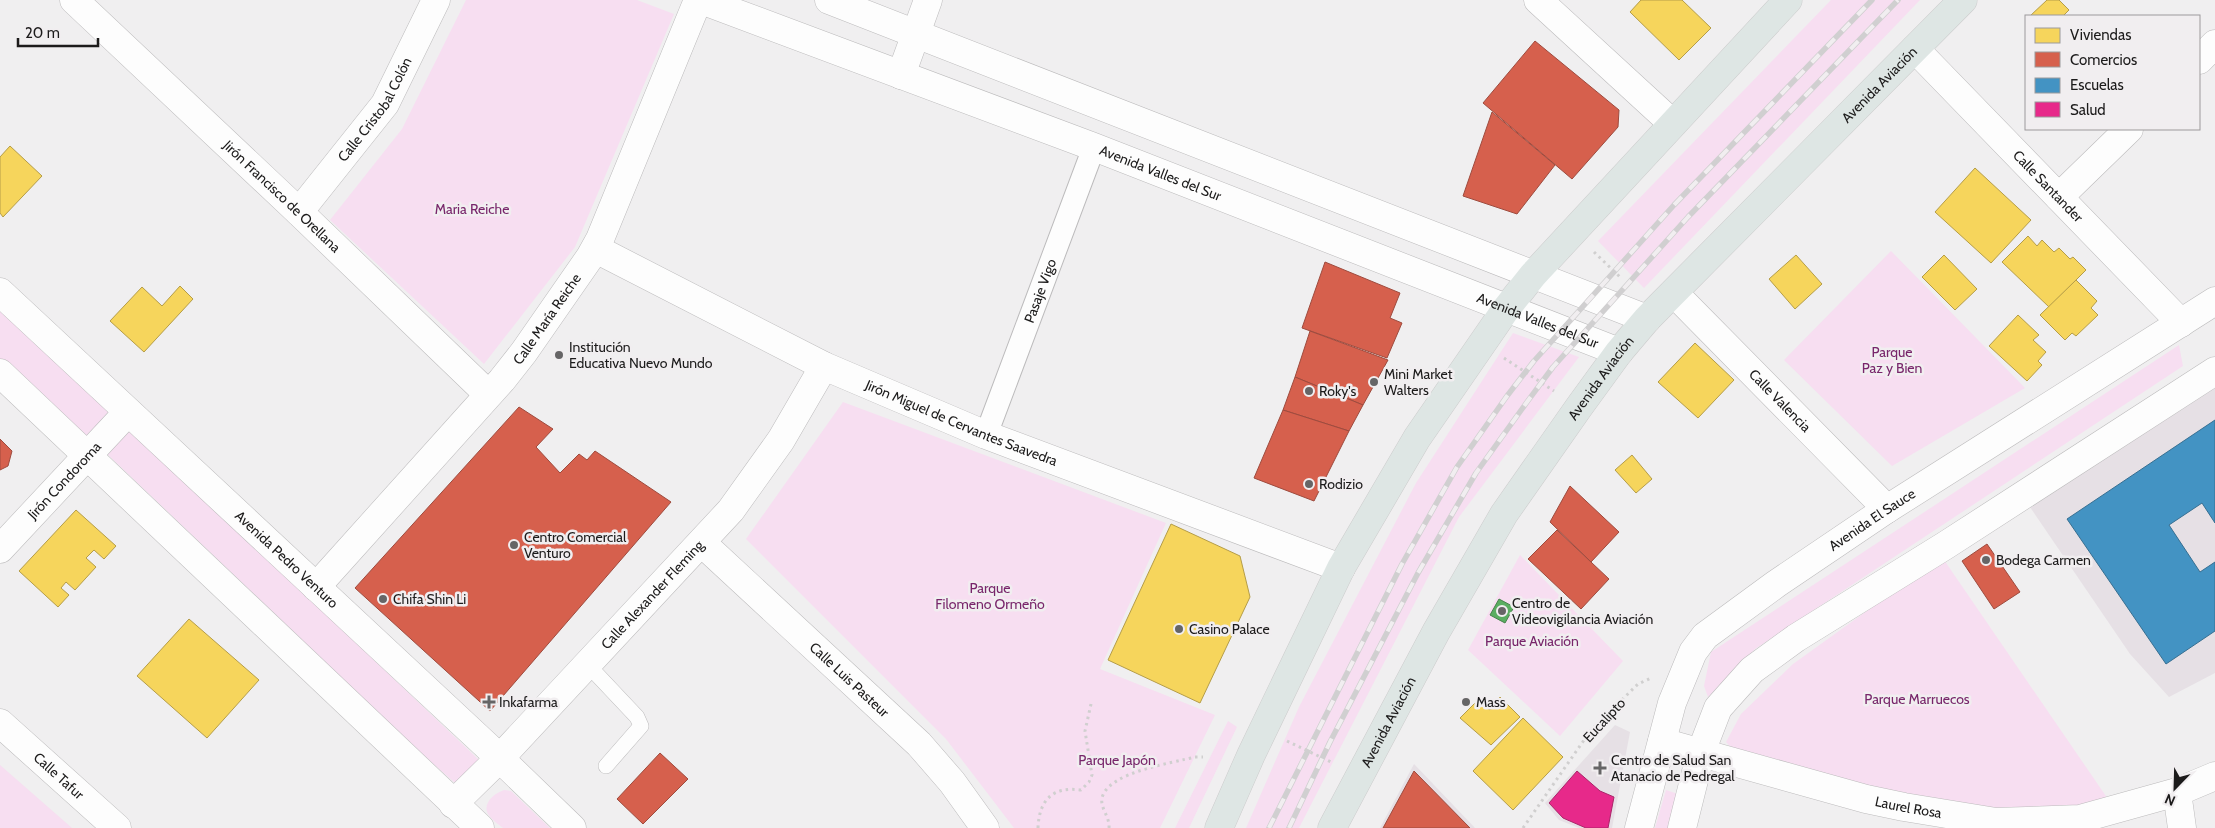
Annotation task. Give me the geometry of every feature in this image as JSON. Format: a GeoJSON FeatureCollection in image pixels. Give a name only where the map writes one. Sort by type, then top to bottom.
{"type":"FeatureCollection","features":[{"type":"Feature","properties":{"kind":"main road"},"geometry":{"type":"LineString","coordinates":[[1219,828],[1251,755],[1341,568],[1417,438],[1506,309],[1532,275],[1788,0]]}},
{"type":"Feature","properties":{"kind":"main road","name":"Avenida Aviación"},"geometry":{"type":"LineString","coordinates":[[1332,828],[1436,632],[1504,514],[1619,352],[1647,319],[1963,0]]}},
{"type":"Feature","properties":{"kind":"street","name":"Jirón Francisco de Orellana"},"geometry":{"type":"LineString","coordinates":[[74,0],[299,212],[488,394]]}},
{"type":"Feature","properties":{"kind":"street","name":"Calle Cristobal Colón"},"geometry":{"type":"LineString","coordinates":[[299,212],[385,104],[436,0]]}},
{"type":"Feature","properties":{"kind":"street","name":"Avenida Valles del Sur"},"geometry":{"type":"LineString","coordinates":[[700,0],[1094,147],[1619,352]]}},
{"type":"Feature","properties":{"kind":"street","name":"Calle María Reiche"},"geometry":{"type":"LineString","coordinates":[[316,587],[524,352],[596,249],[700,0]]}},
{"type":"Feature","properties":{"kind":"street"},"geometry":{"type":"LineString","coordinates":[[829,0],[1647,319]]}},
{"type":"Feature","properties":{"kind":"street"},"geometry":{"type":"LineString","coordinates":[[901,75],[928,0]]}},
{"type":"Feature","properties":{"kind":"street"},"geometry":{"type":"LineString","coordinates":[[1538,0],[1672,123]]}},
{"type":"Feature","properties":{"kind":"street"},"geometry":{"type":"LineString","coordinates":[[2200,59],[2215,44]]}},
{"type":"Feature","properties":{"kind":"street","name":"Calle Santander"},"geometry":{"type":"LineString","coordinates":[[1915,49],[2181,323]]}},
{"type":"Feature","properties":{"kind":"street"},"geometry":{"type":"LineString","coordinates":[[2059,197],[2127,130]]}},
{"type":"Feature","properties":{"kind":"street","name":"Pasaje Vigo"},"geometry":{"type":"LineString","coordinates":[[986,435],[1094,147]]}},
{"type":"Feature","properties":{"kind":"street","name":"Jirón Miguel de Cervantes Saavedra"},"geometry":{"type":"LineString","coordinates":[[596,249],[824,366],[986,435],[1341,568]]}},
{"type":"Feature","properties":{"kind":"street","name":"Avenida Pedro Venturo"},"geometry":{"type":"LineString","coordinates":[[0,292],[500,758],[572,828]]}},
{"type":"Feature","properties":{"kind":"street","name":"Calle Valencia"},"geometry":{"type":"LineString","coordinates":[[1674,293],[1888,508]]}},
{"type":"Feature","properties":{"kind":"street","name":"Avenida El Sauce"},"geometry":{"type":"LineString","coordinates":[[1639,828],[1672,703],[1688,661],[1705,636],[1776,584],[1888,508],[2215,301]]}},
{"type":"Feature","properties":{"kind":"street","name":"Calle Alexander Fleming"},"geometry":{"type":"LineString","coordinates":[[454,804],[500,758],[731,510],[768,460],[824,366]]}},
{"type":"Feature","properties":{"kind":"street"},"geometry":{"type":"LineString","coordinates":[[1682,828],[1701,752],[1718,708],[1752,670],[1781,649],[2215,371]]}},
{"type":"Feature","properties":{"kind":"street"},"geometry":{"type":"LineString","coordinates":[[0,373],[480,828]]}},
{"type":"Feature","properties":{"kind":"street","name":"Jirón Condoroma"},"geometry":{"type":"LineString","coordinates":[[0,549],[128,412]]}},
{"type":"Feature","properties":{"kind":"street","name":"Calle Luis Pasteur"},"geometry":{"type":"LineString","coordinates":[[702,543],[918,744],[952,782],[985,828]]}},
{"type":"Feature","properties":{"kind":"street","name":"Calle Tafur"},"geometry":{"type":"LineString","coordinates":[[0,723],[117,828]]}},
{"type":"Feature","properties":{"kind":"street","name":"Laurel Rosa"},"geometry":{"type":"LineString","coordinates":[[1662,742],[1701,752],[1901,818],[1996,822],[2080,820],[2177,792],[2215,776]]}},
{"type":"Feature","properties":{"kind":"street"},"geometry":{"type":"LineString","coordinates":[[2177,792],[2182,828]]}},
{"type":"Feature","properties":{"kind":"lane"},"geometry":{"type":"LineString","coordinates":[[588,664],[638,717],[641,726],[606,766]]}},
{"type":"Feature","properties":{"kind":"path"},"geometry":{"type":"LineString","coordinates":[[1594,252],[1627,283]]}},
{"type":"Feature","properties":{"kind":"path"},"geometry":{"type":"LineString","coordinates":[[1499,355],[1554,391]]}},
{"type":"Feature","properties":{"kind":"path","name":"Eucalipto"},"geometry":{"type":"LineString","coordinates":[[1523,828],[1591,730],[1638,684],[1688,661]]}},
{"type":"Feature","properties":{"kind":"path"},"geometry":{"type":"LineString","coordinates":[[1038,828],[1039,815],[1049,797],[1062,790],[1081,790],[1092,775],[1085,731],[1091,704]]}},
{"type":"Feature","properties":{"kind":"path"},"geometry":{"type":"LineString","coordinates":[[1286,741],[1331,762]]}},
{"type":"Feature","properties":{"kind":"path"},"geometry":{"type":"LineString","coordinates":[[1109,828],[1109,818],[1102,802],[1102,796],[1118,778],[1195,756],[1203,757]]}},
{"type":"Feature","properties":{"kind":"shaded area"},"geometry":{"type":"Polygon","coordinates":[[[2215,388],[2215,673],[2169,697],[2130,654],[2030,507],[2215,388]]]}},
{"type":"Feature","properties":{"kind":"shaded area","name":"Centro de Salud San Atanacio de Pedregal"},"geometry":{"type":"Polygon","coordinates":[[[1615,725],[1630,732],[1612,828],[1579,828],[1559,820],[1545,803],[1615,725]]]}},
{"type":"Feature","properties":{"kind":"shaded area"},"geometry":{"type":"Polygon","coordinates":[[[1414,764],[1475,828],[1380,828],[1414,764]]]}},
{"type":"Feature","properties":{"kind":"green space","name":"Maria Reiche"},"geometry":{"type":"Polygon","coordinates":[[[466,0],[637,0],[674,14],[575,247],[484,364],[330,220],[402,129],[466,0]]]}},
{"type":"Feature","properties":{"kind":"green space"},"geometry":{"type":"Polygon","coordinates":[[[1831,0],[1920,0],[1644,288],[1598,241],[1831,0]]]}},
{"type":"Feature","properties":{"kind":"green space","name":"Parque Paz y Bien"},"geometry":{"type":"Polygon","coordinates":[[[1891,251],[2025,388],[1892,466],[1784,360],[1891,251]]]}},
{"type":"Feature","properties":{"kind":"green space"},"geometry":{"type":"Polygon","coordinates":[[[0,302],[114,414],[85,439],[0,365],[0,302]]]}},
{"type":"Feature","properties":{"kind":"green space"},"geometry":{"type":"Polygon","coordinates":[[[1513,333],[1579,357],[1459,517],[1299,828],[1246,828],[1299,707],[1416,483],[1513,333]]]}},
{"type":"Feature","properties":{"kind":"green space"},"geometry":{"type":"Polygon","coordinates":[[[2179,345],[2183,366],[1755,649],[1708,697],[1704,686],[1711,652],[2179,345]]]}},
{"type":"Feature","properties":{"kind":"green space","name":"Parque Filomeno Ormeño"},"geometry":{"type":"Polygon","coordinates":[[[843,402],[1166,523],[1100,669],[1215,715],[1160,828],[1014,828],[946,739],[746,539],[843,402]]]}},
{"type":"Feature","properties":{"kind":"green space"},"geometry":{"type":"Polygon","coordinates":[[[124,429],[134,432],[479,760],[461,783],[454,782],[423,755],[105,452],[124,429]]]}},
{"type":"Feature","properties":{"kind":"green space","name":"Parque Aviación"},"geometry":{"type":"Polygon","coordinates":[[[1520,555],[1623,661],[1560,736],[1468,650],[1520,555]]]}},
{"type":"Feature","properties":{"kind":"green space","name":"Parque Marruecos"},"geometry":{"type":"Polygon","coordinates":[[[1942,557],[2110,802],[2076,809],[1994,811],[1905,800],[1738,755],[1726,742],[1741,714],[1793,664],[1942,557]]]}},
{"type":"Feature","properties":{"kind":"green space"},"geometry":{"type":"Polygon","coordinates":[[[1228,721],[1237,727],[1189,828],[1175,828],[1228,721]]]}},
{"type":"Feature","properties":{"kind":"green space"},"geometry":{"type":"Polygon","coordinates":[[[0,765],[72,828],[0,828],[0,765]]]}},
{"type":"Feature","properties":{"kind":"green space"},"geometry":{"type":"Polygon","coordinates":[[[504,790],[511,791],[550,828],[503,828],[488,814],[487,806],[493,796],[504,790]]]}},
{"type":"Feature","properties":{"kind":"green space"},"geometry":{"type":"Polygon","coordinates":[[[1666,790],[1678,794],[1670,828],[1655,828],[1666,790]]]}},
{"type":"Feature","properties":{"kind":"building: Viviendas"},"geometry":{"type":"Polygon","coordinates":[[[1641,0],[1682,0],[1711,28],[1679,60],[1630,12],[1641,0]]]}},
{"type":"Feature","properties":{"kind":"building: Viviendas"},"geometry":{"type":"Polygon","coordinates":[[[2047,0],[2059,0],[2069,10],[2064,15],[2031,15],[2047,0]]]}},
{"type":"Feature","properties":{"kind":"building: Viviendas"},"geometry":{"type":"Polygon","coordinates":[[[10,146],[42,176],[3,217],[0,213],[0,157],[10,146]]]}},
{"type":"Feature","properties":{"kind":"building: Viviendas"},"geometry":{"type":"Polygon","coordinates":[[[1975,168],[2031,220],[1991,263],[1935,212],[1975,168]]]}},
{"type":"Feature","properties":{"kind":"building: Viviendas"},"geometry":{"type":"Polygon","coordinates":[[[2028,236],[2037,246],[2042,240],[2054,252],[2059,248],[2070,259],[2073,257],[2086,270],[2049,307],[2002,262],[2028,236]]]}},
{"type":"Feature","properties":{"kind":"building: Viviendas"},"geometry":{"type":"Polygon","coordinates":[[[1796,255],[1822,284],[1795,309],[1769,279],[1796,255]]]}},
{"type":"Feature","properties":{"kind":"building: Viviendas"},"geometry":{"type":"Polygon","coordinates":[[[1944,255],[1977,289],[1955,310],[1922,277],[1944,255]]]}},
{"type":"Feature","properties":{"kind":"building: Viviendas"},"geometry":{"type":"Polygon","coordinates":[[[2076,280],[2097,301],[2091,308],[2098,315],[2076,336],[2072,333],[2065,340],[2040,315],[2076,280]]]}},
{"type":"Feature","properties":{"kind":"building: Viviendas"},"geometry":{"type":"Polygon","coordinates":[[[180,286],[193,299],[144,352],[110,321],[142,287],[162,306],[180,286]]]}},
{"type":"Feature","properties":{"kind":"building: Viviendas"},"geometry":{"type":"Polygon","coordinates":[[[2018,315],[2039,335],[2033,340],[2046,352],[2038,361],[2042,365],[2027,381],[1989,346],[2018,315]]]}},
{"type":"Feature","properties":{"kind":"building: Viviendas"},"geometry":{"type":"Polygon","coordinates":[[[1695,343],[1734,380],[1698,418],[1658,382],[1695,343]]]}},
{"type":"Feature","properties":{"kind":"building: Viviendas"},"geometry":{"type":"Polygon","coordinates":[[[1632,455],[1652,479],[1636,493],[1615,470],[1632,455]]]}},
{"type":"Feature","properties":{"kind":"building: Viviendas"},"geometry":{"type":"Polygon","coordinates":[[[76,510],[116,546],[104,559],[94,550],[86,558],[96,567],[75,590],[66,582],[61,588],[69,595],[58,607],[19,571],[76,510]]]}},
{"type":"Feature","properties":{"kind":"building: Viviendas","name":"Casino Palace"},"geometry":{"type":"Polygon","coordinates":[[[1171,524],[1240,556],[1250,597],[1200,703],[1108,660],[1171,524]]]}},
{"type":"Feature","properties":{"kind":"building: Viviendas"},"geometry":{"type":"Polygon","coordinates":[[[189,619],[259,680],[207,738],[137,676],[189,619]]]}},
{"type":"Feature","properties":{"kind":"building: Viviendas"},"geometry":{"type":"Polygon","coordinates":[[[1500,697],[1520,717],[1491,745],[1460,718],[1478,700],[1490,710],[1500,697]]]}},
{"type":"Feature","properties":{"kind":"building: Viviendas"},"geometry":{"type":"Polygon","coordinates":[[[1523,718],[1563,757],[1513,810],[1473,771],[1523,718]]]}},
{"type":"Feature","properties":{"kind":"building: Comercios"},"geometry":{"type":"Polygon","coordinates":[[[1535,41],[1619,110],[1618,127],[1572,179],[1483,103],[1535,41]]]}},
{"type":"Feature","properties":{"kind":"building: Comercios"},"geometry":{"type":"Polygon","coordinates":[[[1492,112],[1555,165],[1517,214],[1463,196],[1492,112]]]}},
{"type":"Feature","properties":{"kind":"building: Comercios"},"geometry":{"type":"Polygon","coordinates":[[[1325,262],[1400,293],[1390,318],[1402,323],[1387,358],[1302,328],[1325,262]]]}},
{"type":"Feature","properties":{"kind":"building: Comercios"},"geometry":{"type":"Polygon","coordinates":[[[1310,331],[1388,360],[1363,405],[1295,377],[1310,331]]]}},
{"type":"Feature","properties":{"kind":"building: Comercios","name":"Roky's"},"geometry":{"type":"Polygon","coordinates":[[[1295,377],[1363,405],[1349,431],[1283,410],[1295,377]]]}},
{"type":"Feature","properties":{"kind":"building: Comercios","name":"Centro Comercial Venturo"},"geometry":{"type":"Polygon","coordinates":[[[519,407],[553,429],[536,447],[560,473],[579,454],[587,460],[595,451],[671,502],[490,711],[355,588],[519,407]]]}},
{"type":"Feature","properties":{"kind":"building: Comercios"},"geometry":{"type":"Polygon","coordinates":[[[1283,410],[1349,431],[1314,501],[1254,478],[1283,410]]]}},
{"type":"Feature","properties":{"kind":"building: Comercios"},"geometry":{"type":"Polygon","coordinates":[[[0,439],[12,451],[8,466],[0,470],[0,439]]]}},
{"type":"Feature","properties":{"kind":"building: Comercios"},"geometry":{"type":"Polygon","coordinates":[[[1570,486],[1619,532],[1591,562],[1550,522],[1570,486]]]}},
{"type":"Feature","properties":{"kind":"building: Comercios"},"geometry":{"type":"Polygon","coordinates":[[[1557,530],[1609,579],[1581,609],[1528,559],[1557,530]]]}},
{"type":"Feature","properties":{"kind":"building: Comercios"},"geometry":{"type":"Polygon","coordinates":[[[1987,544],[2020,592],[1994,609],[1962,561],[1987,544]]]}},
{"type":"Feature","properties":{"kind":"building: Comercios"},"geometry":{"type":"Polygon","coordinates":[[[660,753],[688,779],[643,824],[617,799],[660,753]]]}},
{"type":"Feature","properties":{"kind":"building: Comercios"},"geometry":{"type":"Polygon","coordinates":[[[1414,771],[1470,828],[1383,828],[1414,771]]]}},
{"type":"Feature","properties":{"kind":"building: Escuelas"},"geometry":{"type":"Polygon","coordinates":[[[2215,420],[2215,523],[2202,503],[2169,525],[2200,572],[2215,562],[2215,631],[2166,664],[2067,519],[2215,420]]]}},
{"type":"Feature","properties":{"kind":"building: Salud"},"geometry":{"type":"Polygon","coordinates":[[[1577,771],[1600,791],[1614,797],[1608,828],[1586,828],[1563,818],[1549,803],[1577,771]]]}},
{"type":"Feature","properties":{"kind":"building: Público","name":"Centro de Videovigilancia Aviación"},"geometry":{"type":"Polygon","coordinates":[[[1499,599],[1514,607],[1505,623],[1490,615],[1499,599]]]}},
{"type":"Feature","properties":{"kind":"railway"},"geometry":{"type":"LineString","coordinates":[[1269,828],[1402,564],[1457,467],[1507,396],[1534,361],[1674,205],[1872,0]]}},
{"type":"Feature","properties":{"kind":"railway"},"geometry":{"type":"LineString","coordinates":[[1289,828],[1330,742],[1418,573],[1476,473],[1527,402],[1553,367],[1688,217],[1898,0]]}},
{"type":"Feature","properties":{"kind":"place","name":"Institución Educativa Nuevo Mundo"},"geometry":{"type":"Point","coordinates":[559,355]}},
{"type":"Feature","properties":{"kind":"place","name":"Mini Market Walters"},"geometry":{"type":"Point","coordinates":[1374,382]}},
{"type":"Feature","properties":{"kind":"place","name":"Roky's"},"geometry":{"type":"Point","coordinates":[1309,391]}},
{"type":"Feature","properties":{"kind":"place","name":"Rodizio"},"geometry":{"type":"Point","coordinates":[1309,484]}},
{"type":"Feature","properties":{"kind":"place","name":"Centro Comercial Venturo"},"geometry":{"type":"Point","coordinates":[514,545]}},
{"type":"Feature","properties":{"kind":"place","name":"Bodega Carmen"},"geometry":{"type":"Point","coordinates":[1986,560]}},
{"type":"Feature","properties":{"kind":"place","name":"Chifa Shin Li"},"geometry":{"type":"Point","coordinates":[383,599]}},
{"type":"Feature","properties":{"kind":"place","name":"Centro de Videovigilancia Aviación"},"geometry":{"type":"Point","coordinates":[1502,611]}},
{"type":"Feature","properties":{"kind":"place","name":"Casino Palace"},"geometry":{"type":"Point","coordinates":[1179,629]}},
{"type":"Feature","properties":{"kind":"place","name":"Inkafarma"},"geometry":{"type":"Point","coordinates":[489,702]}},
{"type":"Feature","properties":{"kind":"place","name":"Mass"},"geometry":{"type":"Point","coordinates":[1466,702]}},
{"type":"Feature","properties":{"kind":"place","name":"Centro de Salud San Atanacio de Pedregal"},"geometry":{"type":"Point","coordinates":[1600,768]}},
{"type":"Feature","properties":{"kind":"park label","name":"Parque Japón"},"geometry":{"type":"Point","coordinates":[1117,760]}}]}
